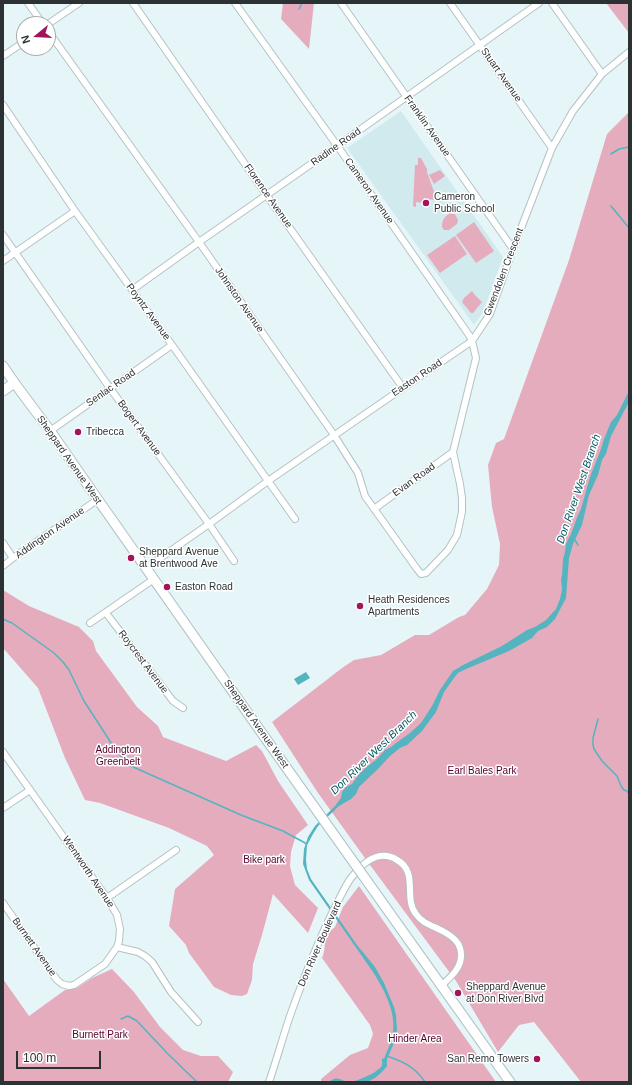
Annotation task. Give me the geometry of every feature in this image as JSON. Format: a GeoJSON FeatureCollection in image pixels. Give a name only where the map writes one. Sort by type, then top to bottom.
{"type":"FeatureCollection","features":[{"type":"Feature","properties":{"kind":"main road","name":"Sheppard Avenue West"},"geometry":{"type":"LineString","coordinates":[[3,366],[510,1082]]}},
{"type":"Feature","properties":{"kind":"main road"},"geometry":{"type":"LineString","coordinates":[[3,391],[14,383]]}},
{"type":"Feature","properties":{"kind":"street"},"geometry":{"type":"LineString","coordinates":[[28,3],[37,16]]}},
{"type":"Feature","properties":{"kind":"street"},"geometry":{"type":"LineString","coordinates":[[56,19],[79,3]]}},
{"type":"Feature","properties":{"kind":"street","name":"Florence Avenue"},"geometry":{"type":"LineString","coordinates":[[133,3],[403,388]]}},
{"type":"Feature","properties":{"kind":"street","name":"Cameron Avenue"},"geometry":{"type":"LineString","coordinates":[[235,3],[337,146],[472,341]]}},
{"type":"Feature","properties":{"kind":"street","name":"Franklin Avenue"},"geometry":{"type":"LineString","coordinates":[[341,3],[513,249]]}},
{"type":"Feature","properties":{"kind":"street","name":"Stuart Avenue"},"geometry":{"type":"LineString","coordinates":[[450,3],[552,148]]}},
{"type":"Feature","properties":{"kind":"street","name":"Radine Road"},"geometry":{"type":"LineString","coordinates":[[132,290],[539,3]]}},
{"type":"Feature","properties":{"kind":"street"},"geometry":{"type":"LineString","coordinates":[[552,3],[602,74]]}},
{"type":"Feature","properties":{"kind":"street","name":"Johnston Avenue"},"geometry":{"type":"LineString","coordinates":[[56,42],[199,242],[334,435],[358,473],[365,496],[421,574],[426,573],[448,550],[457,534],[462,512],[462,498],[453,452]]}},
{"type":"Feature","properties":{"kind":"street"},"geometry":{"type":"LineString","coordinates":[[3,56],[16,47]]}},
{"type":"Feature","properties":{"kind":"street","name":"Gwendolen Crescent"},"geometry":{"type":"LineString","coordinates":[[472,341],[490,314],[552,148],[573,112],[602,74],[629,52]]}},
{"type":"Feature","properties":{"kind":"street","name":"Poyntz Avenue"},"geometry":{"type":"LineString","coordinates":[[3,105],[75,212],[172,345],[294,519]]}},
{"type":"Feature","properties":{"kind":"street"},"geometry":{"type":"LineString","coordinates":[[3,261],[75,212]]}},
{"type":"Feature","properties":{"kind":"street","name":"Bogert Avenue"},"geometry":{"type":"LineString","coordinates":[[3,235],[110,389],[209,524],[234,561]]}},
{"type":"Feature","properties":{"kind":"street"},"geometry":{"type":"LineString","coordinates":[[453,452],[476,358],[472,341]]}},
{"type":"Feature","properties":{"kind":"street","name":"Easton Road"},"geometry":{"type":"LineString","coordinates":[[146,568],[334,435],[472,341]]}},
{"type":"Feature","properties":{"kind":"street","name":"Senlac Road"},"geometry":{"type":"LineString","coordinates":[[50,431],[172,345]]}},
{"type":"Feature","properties":{"kind":"street","name":"Evan Road"},"geometry":{"type":"LineString","coordinates":[[374,508],[453,452]]}},
{"type":"Feature","properties":{"kind":"street","name":"Addington Avenue"},"geometry":{"type":"LineString","coordinates":[[3,566],[97,500]]}},
{"type":"Feature","properties":{"kind":"street"},"geometry":{"type":"LineString","coordinates":[[3,543],[13,558]]}},
{"type":"Feature","properties":{"kind":"street"},"geometry":{"type":"LineString","coordinates":[[90,623],[154,579]]}},
{"type":"Feature","properties":{"kind":"street","name":"Roycrest Avenue"},"geometry":{"type":"LineString","coordinates":[[106,613],[173,701],[182,708]]}},
{"type":"Feature","properties":{"kind":"street","name":"Wentworth Avenue"},"geometry":{"type":"LineString","coordinates":[[3,752],[71,846],[117,915],[120,929],[117,947],[105,964],[74,985],[68,986]]}},
{"type":"Feature","properties":{"kind":"street"},"geometry":{"type":"LineString","coordinates":[[3,808],[30,790]]}},
{"type":"Feature","properties":{"kind":"street"},"geometry":{"type":"LineString","coordinates":[[107,898],[176,850]]}},
{"type":"Feature","properties":{"kind":"street","name":"Don River Boulevard"},"geometry":{"type":"LineString","coordinates":[[269,1082],[291,1014],[308,968],[327,924],[351,878],[366,862],[377,857],[387,856],[395,859],[406,867],[411,904],[415,913],[424,923],[446,932],[454,938],[458,944],[462,955],[460,964],[441,986]]}},
{"type":"Feature","properties":{"kind":"street","name":"Burnett Avenue"},"geometry":{"type":"LineString","coordinates":[[3,903],[57,980],[68,986]]}},
{"type":"Feature","properties":{"kind":"street"},"geometry":{"type":"LineString","coordinates":[[117,947],[138,952],[152,962],[170,992],[198,1022]]}},
{"type":"Feature","properties":{"kind":"shaded area","name":"Cameron Public School"},"geometry":{"type":"Polygon","coordinates":[[[401,111],[503,257],[483,312],[474,325],[347,148],[401,111]]]}},
{"type":"Feature","properties":{"kind":"green space"},"geometry":{"type":"Polygon","coordinates":[[[283,3],[314,3],[309,49],[281,19],[283,3]]]}},
{"type":"Feature","properties":{"kind":"green space"},"geometry":{"type":"Polygon","coordinates":[[[606,3],[629,3],[629,33],[606,3]]]}},
{"type":"Feature","properties":{"kind":"green space","name":"Earl Bales Park"},"geometry":{"type":"Polygon","coordinates":[[[629,112],[629,1082],[581,1082],[534,1022],[519,1025],[498,1052],[456,981],[318,793],[272,722],[354,660],[381,655],[415,635],[429,635],[465,615],[487,589],[499,565],[500,544],[492,507],[488,465],[496,443],[504,439],[569,260],[607,134],[629,112]]]}},
{"type":"Feature","properties":{"kind":"green space"},"geometry":{"type":"Polygon","coordinates":[[[418,158],[421,158],[427,169],[437,200],[425,199],[423,203],[416,202],[416,207],[413,206],[415,165],[418,165],[418,158]]]}},
{"type":"Feature","properties":{"kind":"green space"},"geometry":{"type":"Polygon","coordinates":[[[440,170],[445,176],[434,184],[429,175],[440,170]]]}},
{"type":"Feature","properties":{"kind":"green space"},"geometry":{"type":"Polygon","coordinates":[[[450,213],[455,214],[458,220],[457,224],[449,230],[444,230],[442,227],[443,221],[450,213]]]}},
{"type":"Feature","properties":{"kind":"green space"},"geometry":{"type":"Polygon","coordinates":[[[474,222],[494,251],[476,263],[456,235],[474,222]]]}},
{"type":"Feature","properties":{"kind":"green space"},"geometry":{"type":"Polygon","coordinates":[[[455,236],[467,254],[440,273],[427,255],[455,236]]]}},
{"type":"Feature","properties":{"kind":"green space"},"geometry":{"type":"Polygon","coordinates":[[[472,291],[482,302],[473,313],[471,313],[462,302],[464,298],[472,291]]]}},
{"type":"Feature","properties":{"kind":"green space","name":"Addington Greenbelt"},"geometry":{"type":"Polygon","coordinates":[[[3,590],[29,606],[79,627],[93,641],[96,651],[137,707],[158,726],[163,737],[226,761],[256,745],[262,751],[278,781],[308,825],[296,835],[291,852],[290,866],[295,885],[318,908],[308,933],[273,894],[253,964],[252,980],[247,994],[242,996],[231,995],[214,987],[189,953],[186,945],[169,926],[175,889],[214,855],[207,846],[169,828],[100,803],[85,800],[65,758],[38,688],[3,648],[3,590]]]}},
{"type":"Feature","properties":{"kind":"green space","name":"Hinder Area"},"geometry":{"type":"Polygon","coordinates":[[[359,886],[496,1082],[321,1082],[321,1079],[350,1055],[368,1048],[373,1034],[370,1025],[322,958],[325,935],[335,927],[343,907],[359,886]]]}},
{"type":"Feature","properties":{"kind":"green space","name":"Burnett Park"},"geometry":{"type":"Polygon","coordinates":[[[112,969],[134,992],[160,1027],[183,1050],[201,1056],[218,1056],[233,1072],[228,1082],[3,1082],[3,979],[29,1016],[65,990],[77,988],[92,978],[112,969]]]}},
{"type":"Feature","properties":{"kind":"water"},"geometry":{"type":"Polygon","coordinates":[[[629,391],[629,402],[611,436],[606,454],[602,460],[598,475],[589,495],[582,525],[573,544],[569,558],[566,598],[555,619],[547,627],[538,631],[532,638],[509,651],[458,673],[444,692],[436,712],[422,731],[407,745],[400,748],[390,756],[359,787],[356,794],[351,799],[339,806],[318,826],[307,845],[307,869],[311,879],[357,945],[375,967],[384,983],[396,1015],[397,1030],[394,1043],[387,1059],[387,1066],[375,1078],[367,1082],[349,1082],[366,1077],[382,1066],[382,1058],[384,1059],[392,1039],[392,1012],[386,995],[373,972],[309,880],[303,864],[304,849],[308,837],[315,826],[335,806],[346,787],[352,784],[360,773],[376,760],[385,750],[410,733],[421,723],[453,671],[535,627],[546,620],[556,609],[562,589],[561,579],[566,544],[581,509],[590,477],[611,422],[617,415],[629,391]]]}},
{"type":"Feature","properties":{"kind":"water"},"geometry":{"type":"Polygon","coordinates":[[[306,672],[310,678],[298,685],[294,679],[306,672]]]}},
{"type":"Feature","properties":{"kind":"water"},"geometry":{"type":"Polygon","coordinates":[[[334,1079],[340,1079],[349,1082],[328,1082],[334,1079]]]}},
{"type":"Feature","properties":{"kind":"waterway"},"geometry":{"type":"LineString","coordinates":[[299,9],[302,3]]}},
{"type":"Feature","properties":{"kind":"waterway"},"geometry":{"type":"LineString","coordinates":[[611,154],[619,149],[629,147]]}},
{"type":"Feature","properties":{"kind":"waterway"},"geometry":{"type":"LineString","coordinates":[[611,206],[629,228]]}},
{"type":"Feature","properties":{"kind":"waterway"},"geometry":{"type":"LineString","coordinates":[[575,540],[578,545]]}},
{"type":"Feature","properties":{"kind":"waterway"},"geometry":{"type":"LineString","coordinates":[[3,619],[12,623],[54,653],[63,662],[69,670],[84,701],[117,752],[131,766],[241,815],[283,831],[307,844]]}},
{"type":"Feature","properties":{"kind":"waterway"},"geometry":{"type":"LineString","coordinates":[[598,719],[593,738],[594,749],[602,761],[617,776],[621,786],[629,794]]}},
{"type":"Feature","properties":{"kind":"waterway"},"geometry":{"type":"LineString","coordinates":[[121,1019],[128,1016],[137,1021],[197,1082]]}},
{"type":"Feature","properties":{"kind":"waterway"},"geometry":{"type":"LineString","coordinates":[[387,1056],[399,1060],[409,1066],[417,1072],[425,1082]]}},
{"type":"Feature","properties":{"kind":"place","name":"Cameron Public School"},"geometry":{"type":"Point","coordinates":[426,203]}},
{"type":"Feature","properties":{"kind":"place","name":"Tribecca"},"geometry":{"type":"Point","coordinates":[78,432]}},
{"type":"Feature","properties":{"kind":"place","name":"Sheppard Avenue at Brentwood Ave"},"geometry":{"type":"Point","coordinates":[131,558]}},
{"type":"Feature","properties":{"kind":"place","name":"Easton Road"},"geometry":{"type":"Point","coordinates":[167,587]}},
{"type":"Feature","properties":{"kind":"place","name":"Heath Residences Apartments"},"geometry":{"type":"Point","coordinates":[360,606]}},
{"type":"Feature","properties":{"kind":"place","name":"Sheppard Avenue at Don River Blvd"},"geometry":{"type":"Point","coordinates":[458,993]}},
{"type":"Feature","properties":{"kind":"place","name":"San Remo Towers"},"geometry":{"type":"Point","coordinates":[537,1059]}},
{"type":"Feature","properties":{"kind":"water label","name":"Don River West Branch"},"geometry":{"type":"Point","coordinates":[579,489]}},
{"type":"Feature","properties":{"kind":"water label","name":"Don River West Branch"},"geometry":{"type":"Point","coordinates":[374,753]}},
{"type":"Feature","properties":{"kind":"park label","name":"Bike park"},"geometry":{"type":"Point","coordinates":[264,860]}}]}
